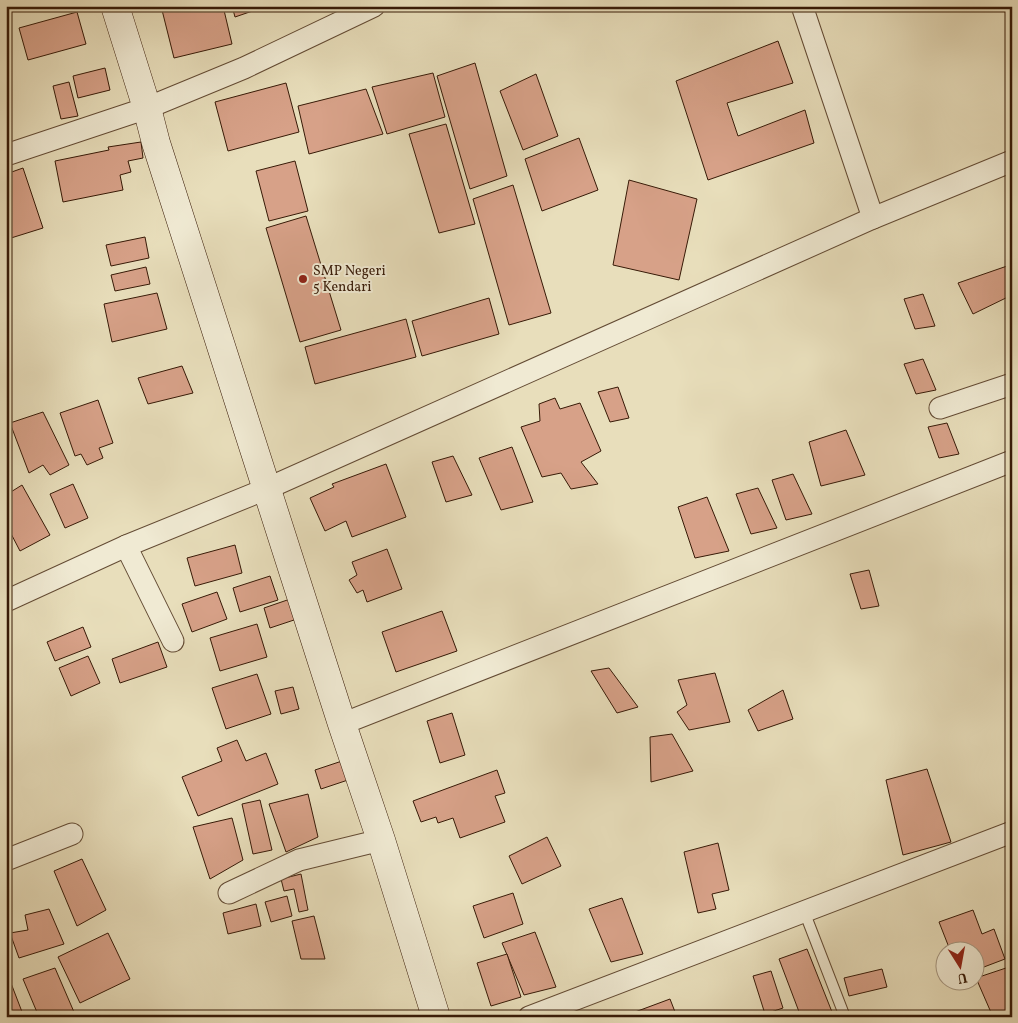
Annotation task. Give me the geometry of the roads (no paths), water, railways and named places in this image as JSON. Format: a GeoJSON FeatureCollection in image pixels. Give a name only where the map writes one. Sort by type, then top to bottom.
{"type":"FeatureCollection","features":[{"type":"Feature","properties":{"kind":"street"},"geometry":{"type":"LineString","coordinates":[[114,6],[266,489],[381,840],[436,1017]]}},
{"type":"Feature","properties":{"kind":"street"},"geometry":{"type":"LineString","coordinates":[[6,155],[147,108],[244,68],[374,6]]}},
{"type":"Feature","properties":{"kind":"street"},"geometry":{"type":"LineString","coordinates":[[802,6],[873,218]]}},
{"type":"Feature","properties":{"kind":"street"},"geometry":{"type":"LineString","coordinates":[[6,601],[126,546],[266,489],[873,218],[1012,161]]}},
{"type":"Feature","properties":{"kind":"street"},"geometry":{"type":"LineString","coordinates":[[940,408],[1012,384]]}},
{"type":"Feature","properties":{"kind":"street"},"geometry":{"type":"LineString","coordinates":[[342,724],[1012,461]]}},
{"type":"Feature","properties":{"kind":"street"},"geometry":{"type":"LineString","coordinates":[[126,546],[173,641]]}},
{"type":"Feature","properties":{"kind":"street"},"geometry":{"type":"LineString","coordinates":[[529,1017],[1012,832]]}},
{"type":"Feature","properties":{"kind":"street"},"geometry":{"type":"LineString","coordinates":[[6,860],[72,834]]}},
{"type":"Feature","properties":{"kind":"street"},"geometry":{"type":"LineString","coordinates":[[229,893],[299,860],[381,840]]}},
{"type":"Feature","properties":{"kind":"lane"},"geometry":{"type":"LineString","coordinates":[[804,911],[845,1017]]}},
{"type":"Feature","properties":{"kind":"place","name":"SMP Negeri 5 Kendari"},"geometry":{"type":"Point","coordinates":[303,279]}}]}
